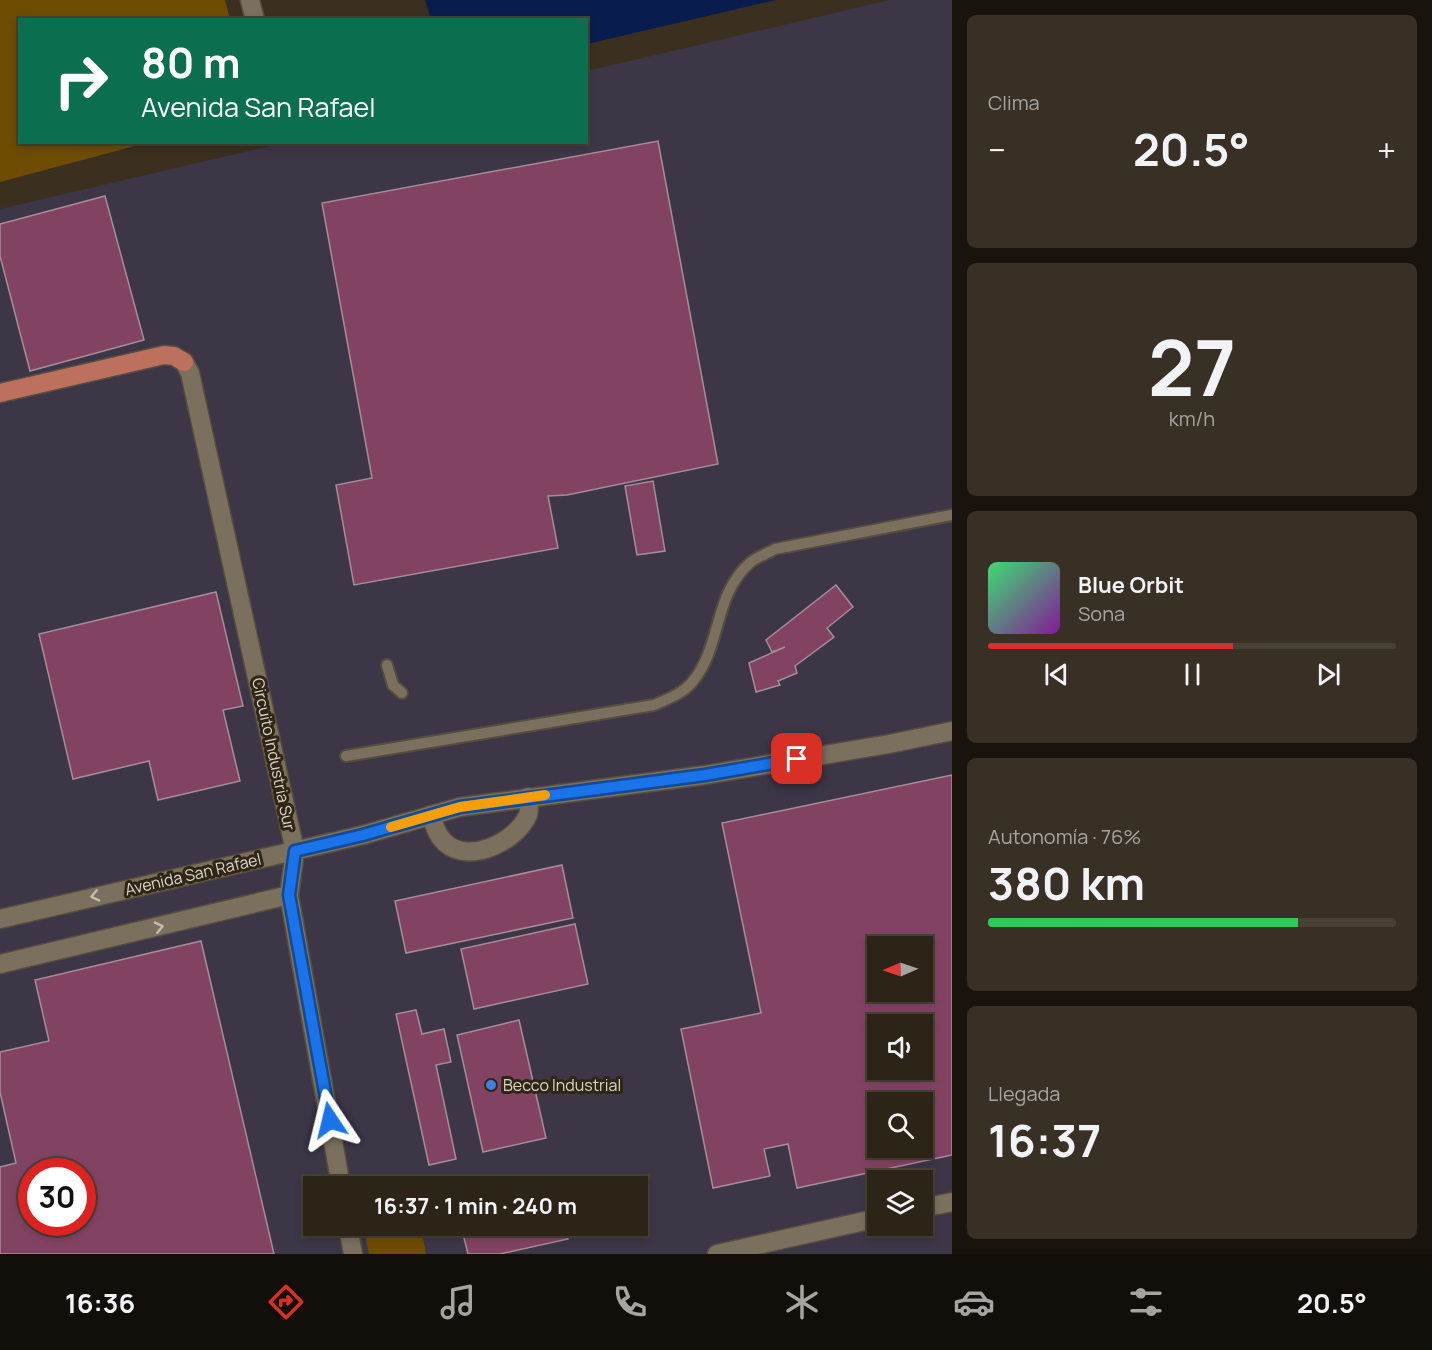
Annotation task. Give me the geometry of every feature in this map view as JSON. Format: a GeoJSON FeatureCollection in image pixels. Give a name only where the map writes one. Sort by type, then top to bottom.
{"type":"FeatureCollection","features":[{"type":"Feature","properties":{"kind":"highway"},"geometry":{"type":"LineString","coordinates":[[0,393],[164,355],[174,356],[184,362]]}},
{"type":"Feature","properties":{"kind":"street"},"geometry":{"type":"LineString","coordinates":[[250,0],[254,18]]}},
{"type":"Feature","properties":{"kind":"street","name":"Circuito Industria Sur"},"geometry":{"type":"LineString","coordinates":[[184,362],[190,373],[295,851],[289,895],[339,1176]]}},
{"type":"Feature","properties":{"kind":"street","name":"Avenida San Rafael"},"geometry":{"type":"LineString","coordinates":[[0,919],[363,835],[460,807],[705,775],[952,731]]}},
{"type":"Feature","properties":{"kind":"street"},"geometry":{"type":"LineString","coordinates":[[431,815],[440,837],[455,849],[475,853],[517,833],[529,813],[528,797]]}},
{"type":"Feature","properties":{"kind":"street"},"geometry":{"type":"LineString","coordinates":[[0,964],[289,895]]}},
{"type":"Feature","properties":{"kind":"street"},"geometry":{"type":"LineString","coordinates":[[933,1206],[952,1202]]}},
{"type":"Feature","properties":{"kind":"street"},"geometry":{"type":"LineString","coordinates":[[717,1254],[867,1220]]}},
{"type":"Feature","properties":{"kind":"street"},"geometry":{"type":"LineString","coordinates":[[350,1236],[353,1254]]}},
{"type":"Feature","properties":{"kind":"lane"},"geometry":{"type":"LineString","coordinates":[[346,756],[654,705],[674,696],[693,682],[707,659],[723,603],[734,582],[751,562],[775,549],[952,515]]}},
{"type":"Feature","properties":{"kind":"lane"},"geometry":{"type":"LineString","coordinates":[[387,664],[393,685],[402,693]]}},
{"type":"Feature","properties":{"kind":"shaded area"},"geometry":{"type":"Polygon","coordinates":[[[0,0],[225,0],[230,18],[18,18],[18,144],[142,144],[0,182],[0,0]]]}},
{"type":"Feature","properties":{"kind":"shaded area"},"geometry":{"type":"Polygon","coordinates":[[[890,0],[952,0],[952,1254],[0,1254],[0,209],[279,144],[588,144],[588,71],[890,0]]]}},
{"type":"Feature","properties":{"kind":"shaded area"},"geometry":{"type":"Polygon","coordinates":[[[365,1236],[423,1236],[426,1254],[369,1254],[365,1236]]]}},
{"type":"Feature","properties":{"kind":"water"},"geometry":{"type":"Polygon","coordinates":[[[425,0],[776,0],[588,44],[588,18],[431,18],[425,0]]]}},
{"type":"Feature","properties":{"kind":"building"},"geometry":{"type":"Polygon","coordinates":[[[658,141],[718,464],[567,495],[548,496],[558,548],[354,585],[336,485],[372,478],[322,203],[658,141]]]}},
{"type":"Feature","properties":{"kind":"building"},"geometry":{"type":"Polygon","coordinates":[[[105,196],[144,340],[30,371],[0,256],[0,224],[105,196]]]}},
{"type":"Feature","properties":{"kind":"building"},"geometry":{"type":"Polygon","coordinates":[[[653,481],[665,551],[637,555],[625,486],[653,481]]]}},
{"type":"Feature","properties":{"kind":"building"},"geometry":{"type":"Polygon","coordinates":[[[836,585],[853,607],[827,628],[834,637],[795,666],[797,673],[778,681],[780,685],[756,692],[749,663],[785,647],[772,652],[766,640],[836,585]]]}},
{"type":"Feature","properties":{"kind":"building"},"geometry":{"type":"Polygon","coordinates":[[[216,592],[243,706],[223,710],[240,781],[158,800],[149,761],[73,779],[39,634],[216,592]]]}},
{"type":"Feature","properties":{"kind":"building"},"geometry":{"type":"Polygon","coordinates":[[[952,775],[952,1155],[882,1170],[867,1170],[867,1173],[797,1188],[788,1144],[764,1149],[770,1176],[713,1188],[681,1029],[761,1013],[722,823],[952,775]]]}},
{"type":"Feature","properties":{"kind":"building"},"geometry":{"type":"Polygon","coordinates":[[[562,865],[573,918],[406,953],[395,901],[562,865]]]}},
{"type":"Feature","properties":{"kind":"building"},"geometry":{"type":"Polygon","coordinates":[[[575,924],[588,984],[474,1009],[461,949],[575,924]]]}},
{"type":"Feature","properties":{"kind":"building"},"geometry":{"type":"Polygon","coordinates":[[[201,941],[274,1254],[0,1254],[0,1167],[16,1163],[0,1092],[0,1052],[49,1041],[35,980],[201,941]]]}},
{"type":"Feature","properties":{"kind":"building"},"geometry":{"type":"Polygon","coordinates":[[[416,1010],[422,1034],[444,1029],[451,1062],[436,1065],[456,1159],[429,1165],[396,1014],[416,1010]]]}},
{"type":"Feature","properties":{"kind":"building"},"geometry":{"type":"Polygon","coordinates":[[[519,1020],[546,1138],[483,1152],[457,1035],[519,1020]]]}},
{"type":"Feature","properties":{"kind":"building"},"geometry":{"type":"Polygon","coordinates":[[[464,1236],[567,1236],[568,1239],[500,1254],[468,1254],[464,1236]]]}},
{"type":"Feature","properties":{"kind":"slow traffic"},"geometry":{"type":"LineString","coordinates":[[391,827],[460,807],[545,795]]}},
{"type":"Feature","properties":{"kind":"place","name":"Becco Industrial"},"geometry":{"type":"Point","coordinates":[491,1085]}},
{"type":"Feature","properties":{"kind":"route"},"geometry":{"type":"LineString","coordinates":[[330,1120],[289,895],[295,851],[363,835],[460,807],[705,775],[797,759]]}}]}
